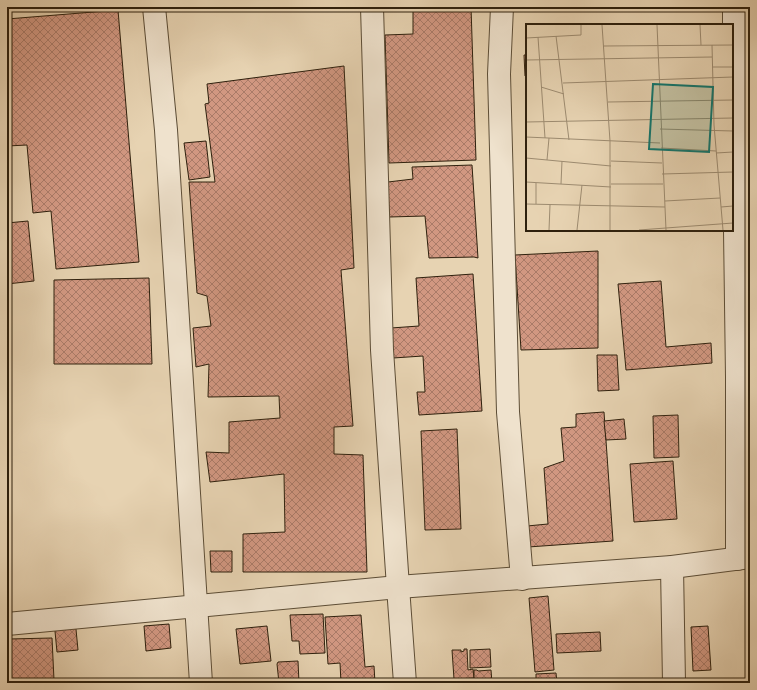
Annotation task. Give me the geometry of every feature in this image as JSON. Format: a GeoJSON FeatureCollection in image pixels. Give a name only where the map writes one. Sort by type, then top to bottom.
{"type":"FeatureCollection","features":[{"type":"Feature","properties":{"kind":"street"},"geometry":{"type":"LineString","coordinates":[[154,7],[166,130],[182,404],[201,683]]}},
{"type":"Feature","properties":{"kind":"street"},"geometry":{"type":"LineString","coordinates":[[372,7],[382,350],[405,683]]}},
{"type":"Feature","properties":{"kind":"street"},"geometry":{"type":"LineString","coordinates":[[502,7],[499,74],[508,412],[522,579]]}},
{"type":"Feature","properties":{"kind":"street"},"geometry":{"type":"LineString","coordinates":[[7,624],[398,587],[672,567],[743,558],[737,377],[734,156],[734,7]]}},
{"type":"Feature","properties":{"kind":"street"},"geometry":{"type":"LineString","coordinates":[[672,567],[674,683]]}},
{"type":"Feature","properties":{"kind":"building"},"geometry":{"type":"Polygon","coordinates":[[[413,7],[471,7],[476,160],[389,163],[385,35],[413,34],[413,7]]]}},
{"type":"Feature","properties":{"kind":"building"},"geometry":{"type":"Polygon","coordinates":[[[118,10],[139,262],[56,269],[51,211],[33,213],[27,145],[7,146],[7,19],[118,10]]]}},
{"type":"Feature","properties":{"kind":"building"},"geometry":{"type":"Polygon","coordinates":[[[524,55],[526,55],[526,76],[524,55]]]}},
{"type":"Feature","properties":{"kind":"building"},"geometry":{"type":"Polygon","coordinates":[[[344,66],[354,268],[341,270],[353,426],[334,427],[334,454],[363,455],[367,572],[243,572],[243,534],[285,532],[284,474],[210,482],[206,452],[229,453],[229,422],[280,418],[279,396],[208,397],[209,364],[196,367],[193,328],[211,326],[207,296],[197,293],[189,182],[215,182],[205,104],[209,103],[207,84],[344,66]]]}},
{"type":"Feature","properties":{"kind":"building"},"geometry":{"type":"Polygon","coordinates":[[[206,141],[210,177],[189,180],[184,143],[206,141]]]}},
{"type":"Feature","properties":{"kind":"building"},"geometry":{"type":"Polygon","coordinates":[[[472,165],[478,258],[429,258],[425,216],[389,217],[388,182],[413,179],[412,167],[472,165]]]}},
{"type":"Feature","properties":{"kind":"building"},"geometry":{"type":"Polygon","coordinates":[[[28,221],[34,281],[7,284],[7,223],[28,221]]]}},
{"type":"Feature","properties":{"kind":"building"},"geometry":{"type":"Polygon","coordinates":[[[598,251],[598,348],[521,350],[515,255],[598,251]]]}},
{"type":"Feature","properties":{"kind":"building"},"geometry":{"type":"Polygon","coordinates":[[[473,274],[482,411],[419,415],[417,392],[425,392],[423,356],[393,358],[391,328],[419,326],[416,278],[473,274]]]}},
{"type":"Feature","properties":{"kind":"building"},"geometry":{"type":"Polygon","coordinates":[[[149,278],[152,364],[54,364],[54,280],[149,278]]]}},
{"type":"Feature","properties":{"kind":"building"},"geometry":{"type":"Polygon","coordinates":[[[661,281],[666,347],[711,343],[712,363],[626,370],[618,284],[661,281]]]}},
{"type":"Feature","properties":{"kind":"building"},"geometry":{"type":"Polygon","coordinates":[[[745,337],[750,337],[750,356],[746,356],[745,337]]]}},
{"type":"Feature","properties":{"kind":"building"},"geometry":{"type":"Polygon","coordinates":[[[597,355],[617,355],[619,390],[598,391],[597,355]]]}},
{"type":"Feature","properties":{"kind":"building"},"geometry":{"type":"Polygon","coordinates":[[[604,412],[613,541],[528,547],[527,526],[548,524],[544,468],[564,461],[561,428],[576,427],[576,414],[604,412]]]}},
{"type":"Feature","properties":{"kind":"building"},"geometry":{"type":"Polygon","coordinates":[[[678,415],[679,457],[654,458],[653,416],[678,415]]]}},
{"type":"Feature","properties":{"kind":"building"},"geometry":{"type":"Polygon","coordinates":[[[624,419],[626,439],[606,440],[604,421],[624,419]]]}},
{"type":"Feature","properties":{"kind":"building"},"geometry":{"type":"Polygon","coordinates":[[[457,429],[461,529],[425,530],[421,431],[457,429]]]}},
{"type":"Feature","properties":{"kind":"building"},"geometry":{"type":"Polygon","coordinates":[[[673,461],[677,519],[634,522],[630,464],[673,461]]]}},
{"type":"Feature","properties":{"kind":"building"},"geometry":{"type":"Polygon","coordinates":[[[210,551],[232,551],[232,572],[211,572],[210,551]]]}},
{"type":"Feature","properties":{"kind":"building"},"geometry":{"type":"Polygon","coordinates":[[[548,596],[554,670],[535,672],[529,598],[548,596]]]}},
{"type":"Feature","properties":{"kind":"building"},"geometry":{"type":"Polygon","coordinates":[[[323,614],[325,653],[300,654],[299,641],[292,641],[290,615],[323,614]]]}},
{"type":"Feature","properties":{"kind":"building"},"geometry":{"type":"Polygon","coordinates":[[[361,615],[365,667],[374,666],[375,683],[341,683],[340,663],[328,664],[325,617],[361,615]]]}},
{"type":"Feature","properties":{"kind":"building"},"geometry":{"type":"Polygon","coordinates":[[[75,619],[78,650],[57,652],[54,621],[75,619]]]}},
{"type":"Feature","properties":{"kind":"building"},"geometry":{"type":"Polygon","coordinates":[[[169,624],[171,648],[146,651],[144,626],[169,624]]]}},
{"type":"Feature","properties":{"kind":"building"},"geometry":{"type":"Polygon","coordinates":[[[267,626],[271,661],[240,664],[236,629],[267,626]]]}},
{"type":"Feature","properties":{"kind":"building"},"geometry":{"type":"Polygon","coordinates":[[[708,626],[711,670],[693,671],[691,627],[708,626]]]}},
{"type":"Feature","properties":{"kind":"building"},"geometry":{"type":"Polygon","coordinates":[[[746,628],[750,628],[750,646],[747,646],[746,628]]]}},
{"type":"Feature","properties":{"kind":"building"},"geometry":{"type":"Polygon","coordinates":[[[600,632],[601,651],[557,653],[556,634],[600,632]]]}},
{"type":"Feature","properties":{"kind":"building"},"geometry":{"type":"Polygon","coordinates":[[[52,638],[54,680],[10,682],[9,639],[52,638]]]}},
{"type":"Feature","properties":{"kind":"building"},"geometry":{"type":"Polygon","coordinates":[[[464,649],[467,649],[468,670],[473,669],[474,678],[454,679],[452,650],[461,650],[461,652],[464,651],[464,649]]]}},
{"type":"Feature","properties":{"kind":"building"},"geometry":{"type":"Polygon","coordinates":[[[490,649],[491,667],[470,668],[470,650],[490,649]]]}},
{"type":"Feature","properties":{"kind":"building"},"geometry":{"type":"Polygon","coordinates":[[[298,661],[299,683],[279,683],[278,662],[298,661]]]}},
{"type":"Feature","properties":{"kind":"building"},"geometry":{"type":"Polygon","coordinates":[[[474,670],[491,670],[492,683],[474,683],[474,670]]]}},
{"type":"Feature","properties":{"kind":"building"},"geometry":{"type":"Polygon","coordinates":[[[556,673],[557,683],[536,683],[536,674],[556,673]]]}},
{"type":"Feature","properties":{"kind":"building"},"geometry":{"type":"Polygon","coordinates":[[[474,679],[474,683],[454,683],[454,680],[474,679]]]}},
{"type":"Feature","properties":{"kind":"building"},"geometry":{"type":"Polygon","coordinates":[[[80,680],[80,683],[61,683],[61,681],[80,680]]]}}]}
